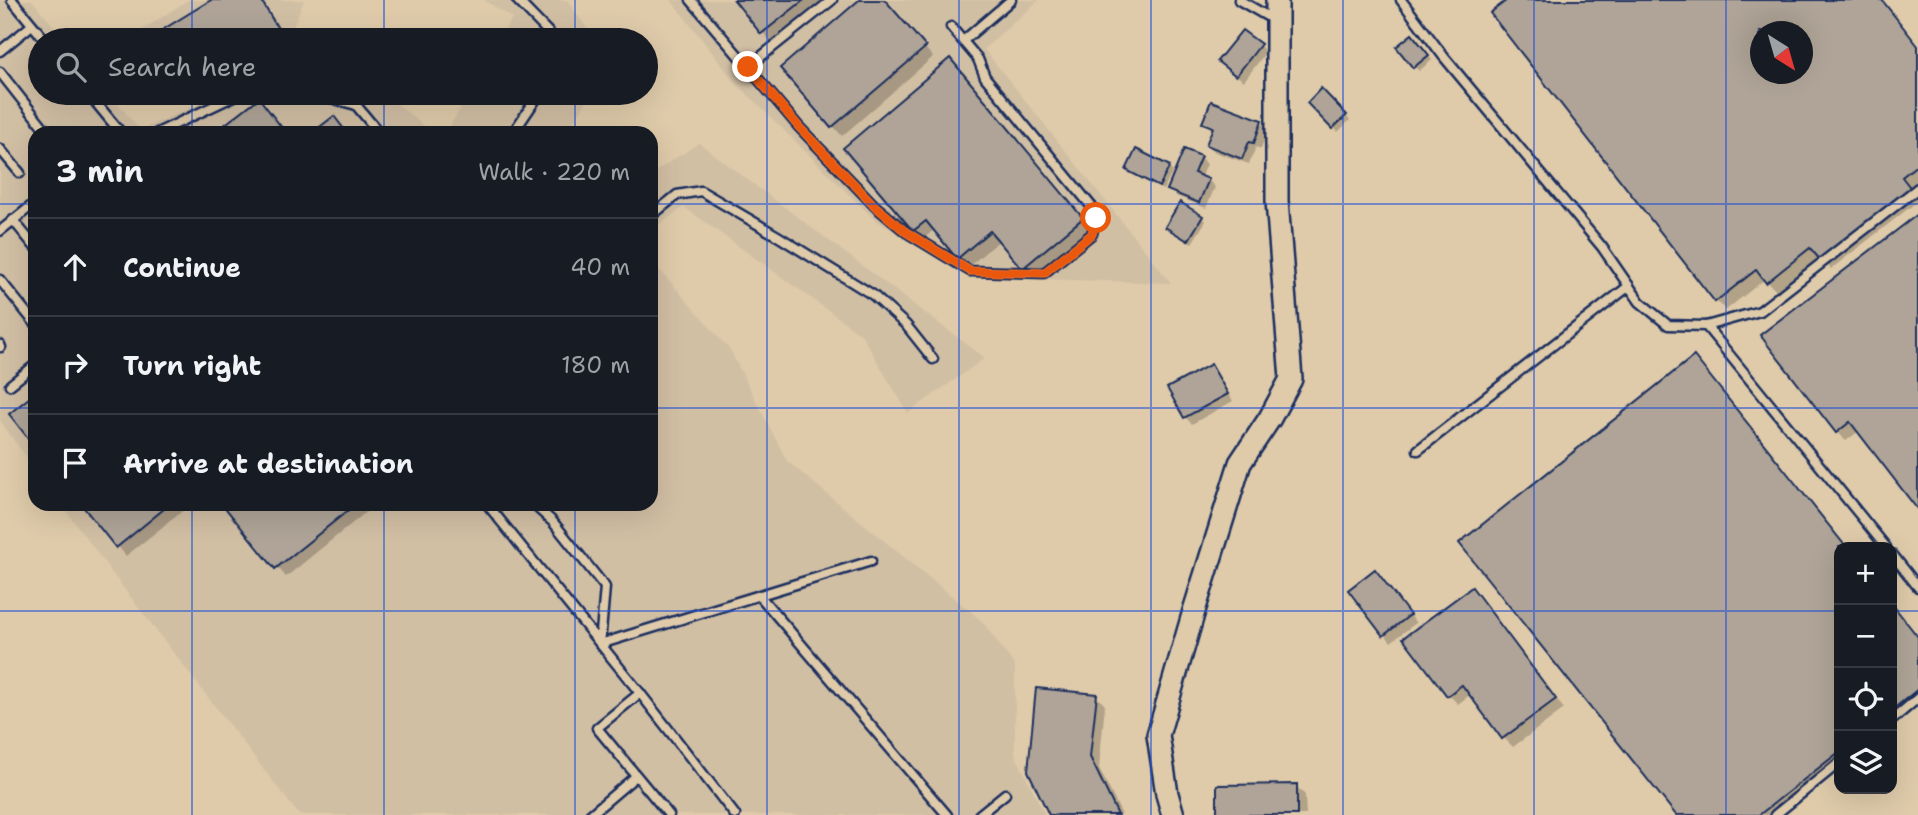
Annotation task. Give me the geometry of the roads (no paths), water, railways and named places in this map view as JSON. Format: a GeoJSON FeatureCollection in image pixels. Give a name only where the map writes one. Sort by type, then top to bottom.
{"type":"FeatureCollection","features":[{"type":"Feature","properties":{"kind":"street"},"geometry":{"type":"LineString","coordinates":[[1173,815],[1158,735],[1240,463],[1270,418],[1291,379],[1276,201],[1277,0]]}},
{"type":"Feature","properties":{"kind":"lane"},"geometry":{"type":"LineString","coordinates":[[12,0],[35,28]]}},
{"type":"Feature","properties":{"kind":"lane"},"geometry":{"type":"LineString","coordinates":[[517,0],[544,28]]}},
{"type":"Feature","properties":{"kind":"lane"},"geometry":{"type":"LineString","coordinates":[[691,0],[799,127],[875,206],[906,232],[970,271],[1044,273],[1092,234],[1096,218],[1092,207],[985,77],[978,59],[951,27]]}},
{"type":"Feature","properties":{"kind":"lane"},"geometry":{"type":"LineString","coordinates":[[748,67],[832,0]]}},
{"type":"Feature","properties":{"kind":"lane"},"geometry":{"type":"LineString","coordinates":[[963,41],[1012,0]]}},
{"type":"Feature","properties":{"kind":"lane"},"geometry":{"type":"LineString","coordinates":[[1239,0],[1277,22]]}},
{"type":"Feature","properties":{"kind":"lane"},"geometry":{"type":"LineString","coordinates":[[1401,0],[1444,57],[1602,247],[1640,302],[1668,325],[1706,326],[1760,311],[1918,188]]}},
{"type":"Feature","properties":{"kind":"lane"},"geometry":{"type":"LineString","coordinates":[[28,28],[32,25]]}},
{"type":"Feature","properties":{"kind":"lane"},"geometry":{"type":"LineString","coordinates":[[0,51],[28,28]]}},
{"type":"Feature","properties":{"kind":"lane"},"geometry":{"type":"LineString","coordinates":[[0,72],[42,126]]}},
{"type":"Feature","properties":{"kind":"lane"},"geometry":{"type":"LineString","coordinates":[[98,105],[115,126]]}},
{"type":"Feature","properties":{"kind":"lane"},"geometry":{"type":"LineString","coordinates":[[172,126],[216,105]]}},
{"type":"Feature","properties":{"kind":"lane"},"geometry":{"type":"LineString","coordinates":[[353,105],[373,126]]}},
{"type":"Feature","properties":{"kind":"lane"},"geometry":{"type":"LineString","coordinates":[[518,126],[532,105]]}},
{"type":"Feature","properties":{"kind":"lane"},"geometry":{"type":"LineString","coordinates":[[0,149],[20,173]]}},
{"type":"Feature","properties":{"kind":"lane"},"geometry":{"type":"LineString","coordinates":[[658,210],[677,195],[701,191],[873,295],[906,325],[933,359]]}},
{"type":"Feature","properties":{"kind":"lane"},"geometry":{"type":"LineString","coordinates":[[0,230],[28,208]]}},
{"type":"Feature","properties":{"kind":"lane"},"geometry":{"type":"LineString","coordinates":[[13,220],[28,238]]}},
{"type":"Feature","properties":{"kind":"lane"},"geometry":{"type":"LineString","coordinates":[[0,280],[28,315]]}},
{"type":"Feature","properties":{"kind":"lane"},"geometry":{"type":"LineString","coordinates":[[1418,450],[1629,286]]}},
{"type":"Feature","properties":{"kind":"lane"},"geometry":{"type":"LineString","coordinates":[[1706,326],[1882,542]]}},
{"type":"Feature","properties":{"kind":"lane"},"geometry":{"type":"LineString","coordinates":[[10,385],[28,371]]}},
{"type":"Feature","properties":{"kind":"lane"},"geometry":{"type":"LineString","coordinates":[[493,511],[735,815]]}},
{"type":"Feature","properties":{"kind":"lane"},"geometry":{"type":"LineString","coordinates":[[541,511],[553,522],[605,587],[600,644]]}},
{"type":"Feature","properties":{"kind":"lane"},"geometry":{"type":"LineString","coordinates":[[1897,560],[1918,587]]}},
{"type":"Feature","properties":{"kind":"lane"},"geometry":{"type":"LineString","coordinates":[[600,644],[871,561]]}},
{"type":"Feature","properties":{"kind":"lane"},"geometry":{"type":"LineString","coordinates":[[759,595],[947,815]]}},
{"type":"Feature","properties":{"kind":"lane"},"geometry":{"type":"LineString","coordinates":[[640,693],[597,728],[668,815]]}},
{"type":"Feature","properties":{"kind":"lane"},"geometry":{"type":"LineString","coordinates":[[1897,716],[1918,698]]}},
{"type":"Feature","properties":{"kind":"lane"},"geometry":{"type":"LineString","coordinates":[[1775,815],[1834,766]]}},
{"type":"Feature","properties":{"kind":"lane"},"geometry":{"type":"LineString","coordinates":[[590,815],[636,776]]}},
{"type":"Feature","properties":{"kind":"lane"},"geometry":{"type":"LineString","coordinates":[[979,815],[1005,794]]}}]}
